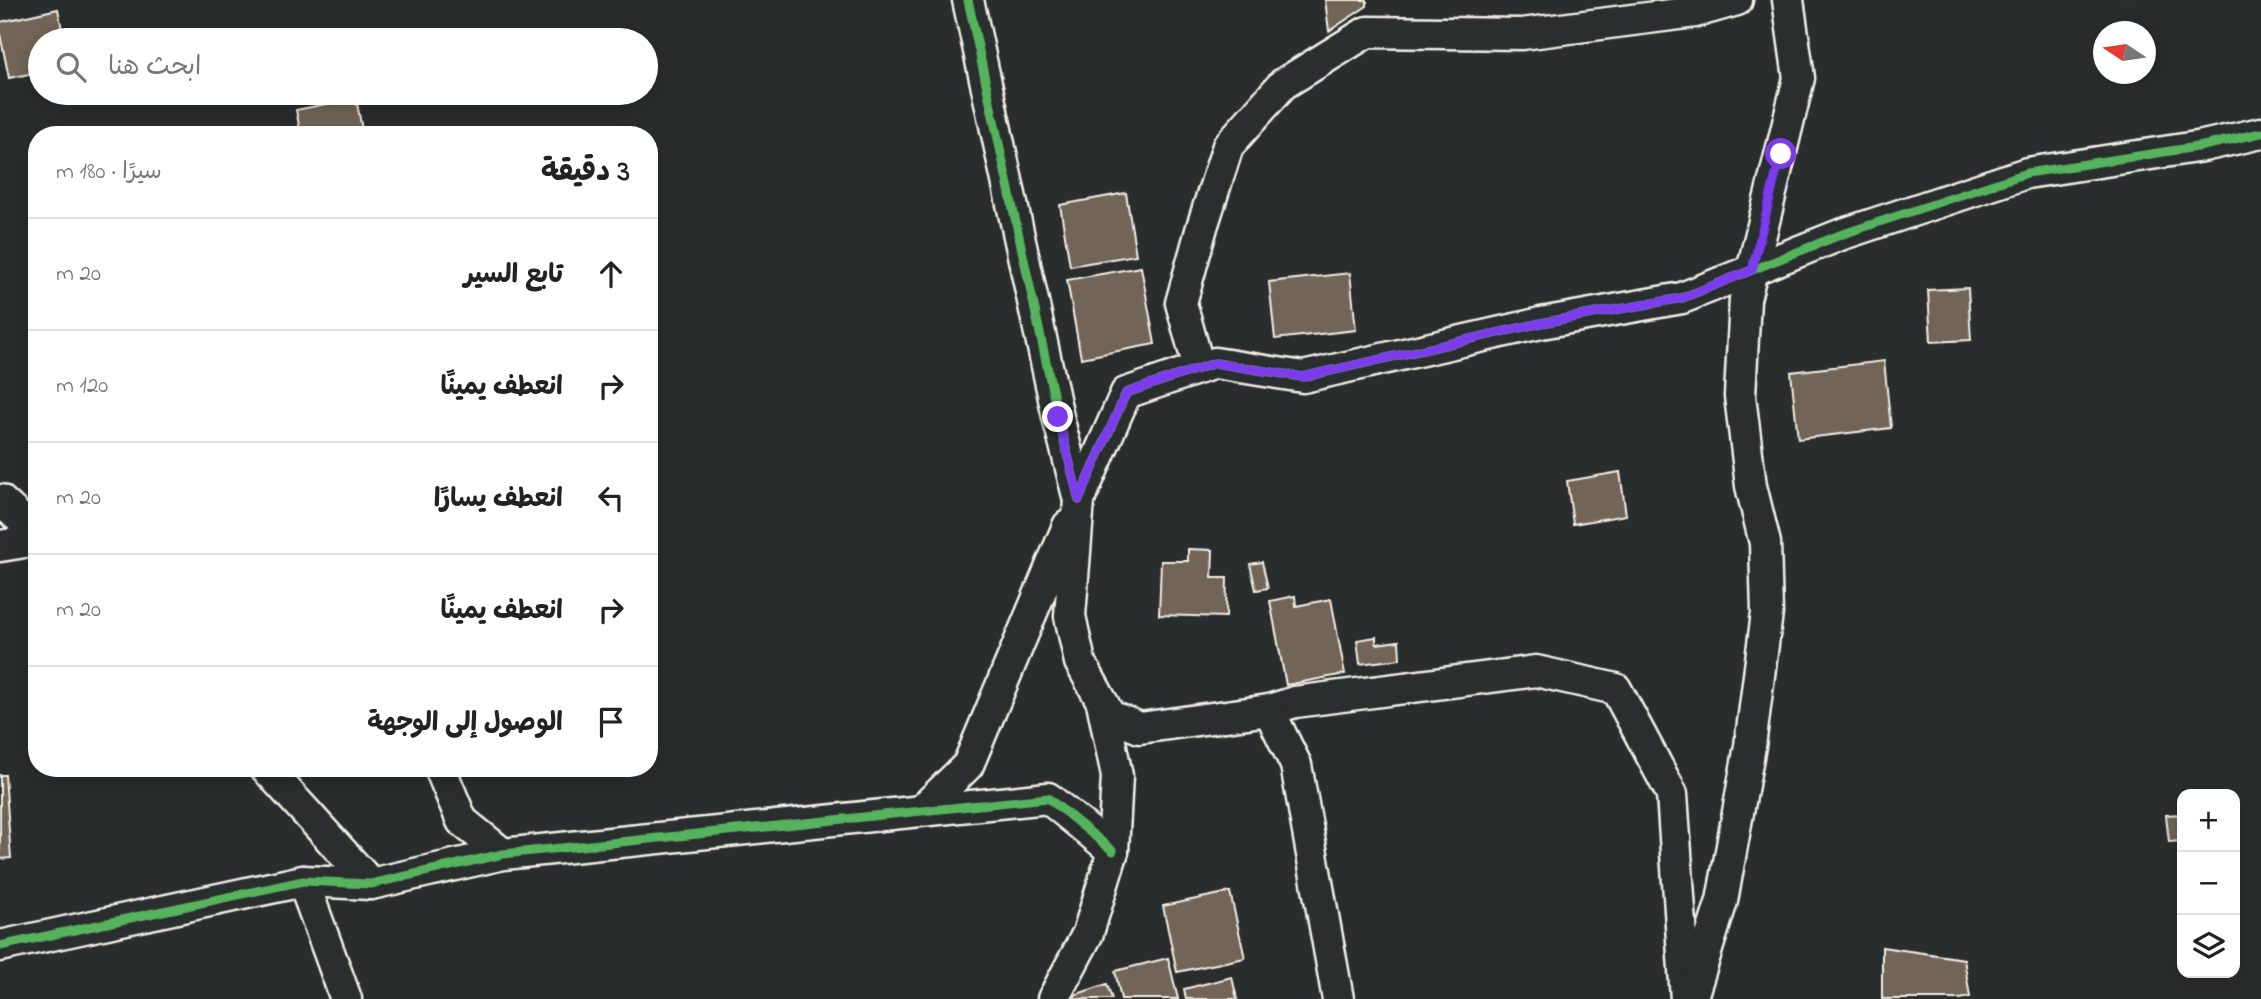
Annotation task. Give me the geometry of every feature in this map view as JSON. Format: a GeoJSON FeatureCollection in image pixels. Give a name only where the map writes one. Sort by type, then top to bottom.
{"type":"FeatureCollection","features":[{"type":"Feature","properties":{"kind":"street"},"geometry":{"type":"LineString","coordinates":[[968,0],[1058,417],[1079,500],[1070,616],[1080,662],[1110,716],[1140,728],[1269,710],[1295,702],[1536,671],[1616,689],[1672,794],[1686,999]]}},
{"type":"Feature","properties":{"kind":"street"},"geometry":{"type":"LineString","coordinates":[[1199,368],[1181,303],[1202,227],[1228,146],[1283,83],[1367,32],[1522,34],[1695,12],[1737,0]]}},
{"type":"Feature","properties":{"kind":"street"},"geometry":{"type":"LineString","coordinates":[[1691,999],[1721,901],[1750,746],[1767,613],[1765,543],[1751,486],[1740,396],[1745,299],[1799,78],[1788,0]]}},
{"type":"Feature","properties":{"kind":"street"},"geometry":{"type":"LineString","coordinates":[[922,810],[968,765],[1126,393],[1215,363],[1303,377],[1541,323],[1682,298],[1840,235],[2026,173],[2203,146],[2261,134]]}},
{"type":"Feature","properties":{"kind":"street"},"geometry":{"type":"LineString","coordinates":[[0,500],[28,526]]}},
{"type":"Feature","properties":{"kind":"street"},"geometry":{"type":"LineString","coordinates":[[0,546],[28,541]]}},
{"type":"Feature","properties":{"kind":"street"},"geometry":{"type":"LineString","coordinates":[[1053,999],[1088,933],[1113,851],[1117,776],[1102,702]]}},
{"type":"Feature","properties":{"kind":"street"},"geometry":{"type":"LineString","coordinates":[[1269,710],[1296,765],[1338,999]]}},
{"type":"Feature","properties":{"kind":"street"},"geometry":{"type":"LineString","coordinates":[[274,777],[371,884]]}},
{"type":"Feature","properties":{"kind":"street"},"geometry":{"type":"LineString","coordinates":[[444,777],[462,821],[503,854]]}},
{"type":"Feature","properties":{"kind":"street"},"geometry":{"type":"LineString","coordinates":[[0,946],[303,881],[371,884],[503,854],[1048,798],[1113,851]]}},
{"type":"Feature","properties":{"kind":"street"},"geometry":{"type":"LineString","coordinates":[[303,881],[346,999]]}},
{"type":"Feature","properties":{"kind":"building"},"geometry":{"type":"Polygon","coordinates":[[[1325,0],[1367,0],[1367,6],[1329,31],[1325,0]]]}},
{"type":"Feature","properties":{"kind":"building"},"geometry":{"type":"Polygon","coordinates":[[[58,9],[62,28],[28,28],[28,74],[9,78],[0,22],[58,9]]]}},
{"type":"Feature","properties":{"kind":"building"},"geometry":{"type":"Polygon","coordinates":[[[321,105],[357,105],[361,126],[299,126],[296,110],[321,105]]]}},
{"type":"Feature","properties":{"kind":"building"},"geometry":{"type":"Polygon","coordinates":[[[1126,193],[1136,255],[1070,266],[1060,205],[1126,193]]]}},
{"type":"Feature","properties":{"kind":"building"},"geometry":{"type":"Polygon","coordinates":[[[1141,267],[1155,344],[1081,358],[1067,280],[1141,267]]]}},
{"type":"Feature","properties":{"kind":"building"},"geometry":{"type":"Polygon","coordinates":[[[1350,273],[1356,330],[1275,339],[1269,282],[1350,273]]]}},
{"type":"Feature","properties":{"kind":"building"},"geometry":{"type":"Polygon","coordinates":[[[1968,288],[1971,340],[1931,342],[1928,290],[1968,288]]]}},
{"type":"Feature","properties":{"kind":"building"},"geometry":{"type":"Polygon","coordinates":[[[1884,361],[1891,428],[1798,439],[1791,372],[1884,361]]]}},
{"type":"Feature","properties":{"kind":"building"},"geometry":{"type":"Polygon","coordinates":[[[1620,472],[1626,515],[1573,524],[1567,481],[1620,472]]]}},
{"type":"Feature","properties":{"kind":"building"},"geometry":{"type":"Polygon","coordinates":[[[1188,549],[1213,550],[1212,578],[1227,578],[1226,617],[1159,615],[1161,561],[1188,561],[1188,549]]]}},
{"type":"Feature","properties":{"kind":"building"},"geometry":{"type":"Polygon","coordinates":[[[1262,562],[1268,588],[1256,590],[1250,564],[1262,562]]]}},
{"type":"Feature","properties":{"kind":"building"},"geometry":{"type":"Polygon","coordinates":[[[1295,596],[1296,606],[1331,599],[1345,674],[1286,685],[1270,601],[1295,596]]]}},
{"type":"Feature","properties":{"kind":"building"},"geometry":{"type":"Polygon","coordinates":[[[1376,637],[1376,644],[1399,641],[1400,659],[1360,664],[1357,640],[1376,637]]]}},
{"type":"Feature","properties":{"kind":"building"},"geometry":{"type":"Polygon","coordinates":[[[0,775],[5,775],[11,858],[0,859],[0,775]]]}},
{"type":"Feature","properties":{"kind":"building"},"geometry":{"type":"Polygon","coordinates":[[[2177,814],[2177,841],[2169,842],[2166,815],[2177,814]]]}},
{"type":"Feature","properties":{"kind":"building"},"geometry":{"type":"Polygon","coordinates":[[[1230,892],[1245,958],[1177,972],[1163,906],[1230,892]]]}},
{"type":"Feature","properties":{"kind":"building"},"geometry":{"type":"Polygon","coordinates":[[[1882,947],[1964,959],[1970,997],[1882,999],[1882,947]]]}},
{"type":"Feature","properties":{"kind":"building"},"geometry":{"type":"Polygon","coordinates":[[[1168,958],[1178,999],[1121,999],[1115,971],[1168,958]]]}},
{"type":"Feature","properties":{"kind":"building"},"geometry":{"type":"Polygon","coordinates":[[[1232,977],[1237,999],[1186,999],[1184,989],[1232,977]]]}},
{"type":"Feature","properties":{"kind":"building"},"geometry":{"type":"Polygon","coordinates":[[[1107,984],[1112,999],[1076,999],[1074,995],[1107,984]]]}},
{"type":"Feature","properties":{"kind":"cycle path"},"geometry":{"type":"LineString","coordinates":[[968,0],[1058,417],[1079,500],[1126,393],[1215,363],[1303,377],[1541,323],[1682,298],[1840,235],[2027,173],[2203,146],[2261,133]]}},
{"type":"Feature","properties":{"kind":"cycle path"},"geometry":{"type":"LineString","coordinates":[[0,946],[303,881],[371,884],[503,854],[1048,798],[1113,851]]}},
{"type":"Feature","properties":{"kind":"route"},"geometry":{"type":"LineString","coordinates":[[1058,417],[1079,500],[1126,393],[1199,368],[1215,363],[1303,377],[1541,323],[1682,298],[1752,270],[1781,154]]}}]}
